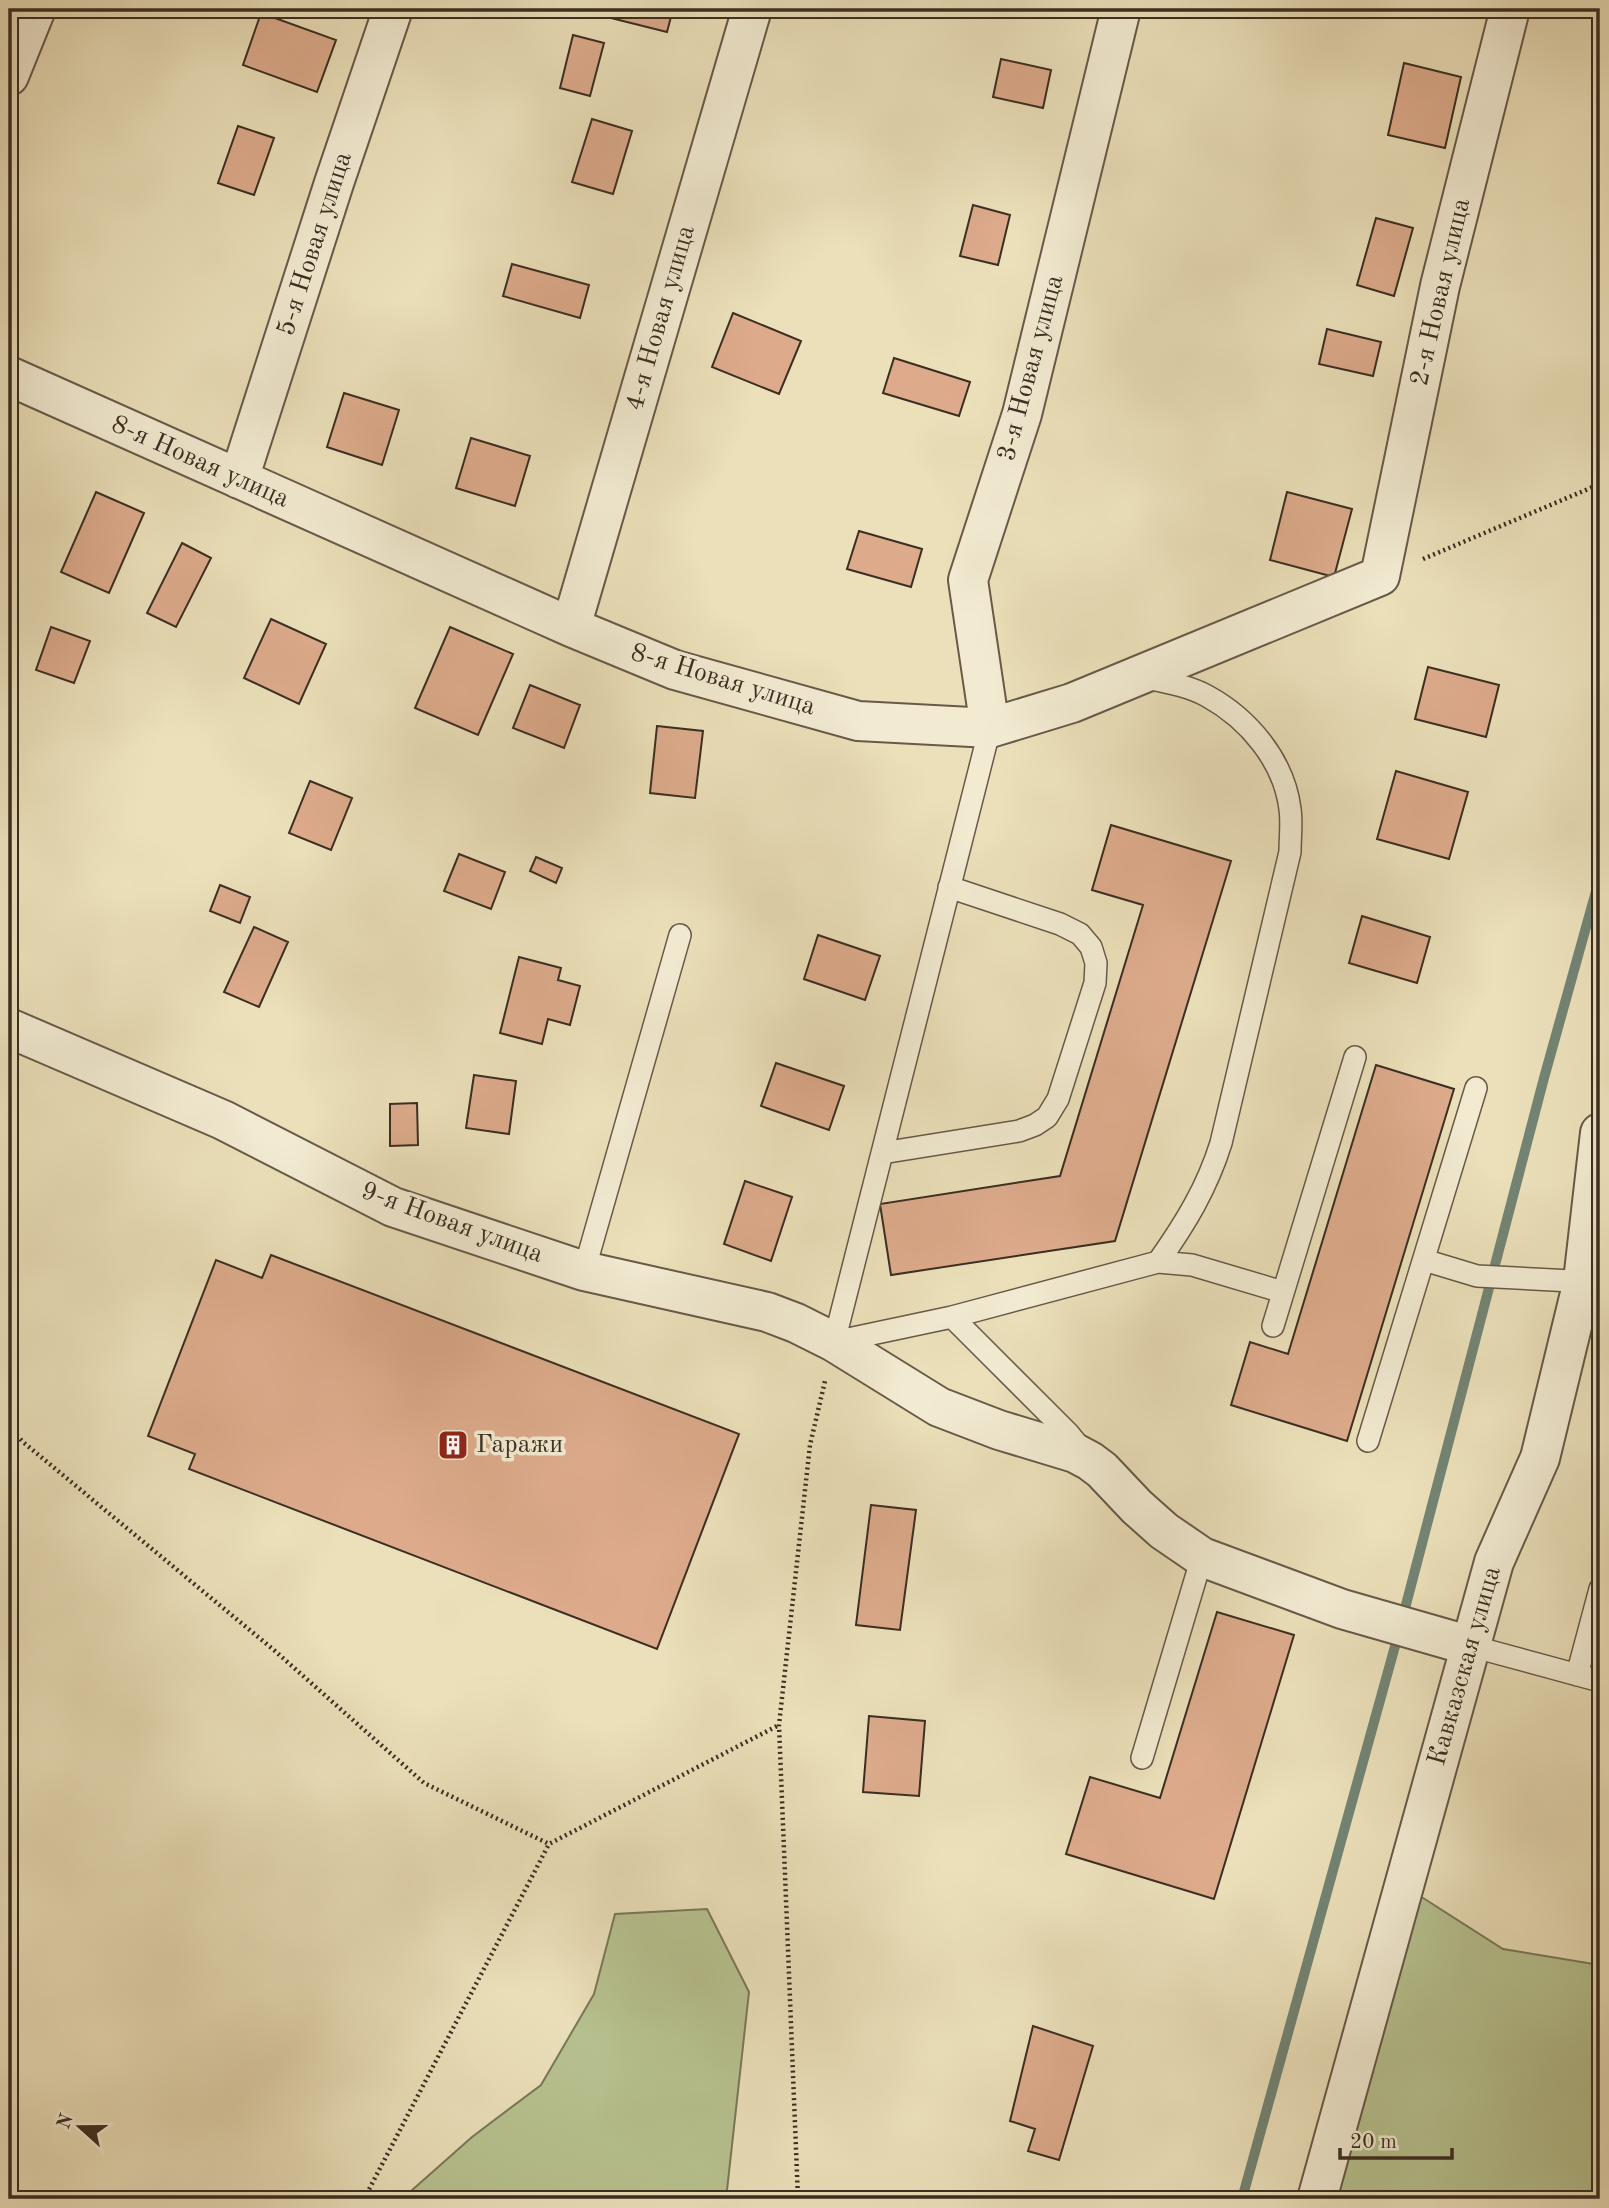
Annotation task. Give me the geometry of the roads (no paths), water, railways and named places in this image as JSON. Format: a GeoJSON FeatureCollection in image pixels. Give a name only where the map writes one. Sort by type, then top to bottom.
{"type":"FeatureCollection","features":[{"type":"Feature","properties":{"kind":"street"},"geometry":{"type":"LineString","coordinates":[[9,76],[36,9]]}},
{"type":"Feature","properties":{"kind":"street","name":"5-я Новая улица"},"geometry":{"type":"LineString","coordinates":[[239,479],[393,9]]}},
{"type":"Feature","properties":{"kind":"street","name":"4-я Новая улица"},"geometry":{"type":"LineString","coordinates":[[571,627],[752,9]]}},
{"type":"Feature","properties":{"kind":"street","name":"3-я Новая улица"},"geometry":{"type":"LineString","coordinates":[[990,728],[968,580],[1022,414],[1121,9]]}},
{"type":"Feature","properties":{"kind":"street","name":"2-я Новая улица"},"geometry":{"type":"LineString","coordinates":[[1380,576],[1440,286],[1510,9]]}},
{"type":"Feature","properties":{"kind":"street","name":"8-я Новая улица"},"geometry":{"type":"LineString","coordinates":[[9,376],[571,627],[675,670],[858,721],[990,728],[1072,703],[1380,576]]}},
{"type":"Feature","properties":{"kind":"street","name":"9-я Новая улица"},"geometry":{"type":"LineString","coordinates":[[9,1028],[223,1119],[393,1207],[584,1271],[767,1312],[796,1323],[834,1342],[939,1407],[999,1430],[1075,1453],[1090,1461],[1102,1469],[1137,1507],[1164,1531],[1202,1557],[1342,1609],[1458,1642]]}},
{"type":"Feature","properties":{"kind":"street","name":"Кавказская улица"},"geometry":{"type":"LineString","coordinates":[[1317,2199],[1458,1642],[1540,1458],[1591,1282],[1600,1133]]}},
{"type":"Feature","properties":{"kind":"lane"},"geometry":{"type":"LineString","coordinates":[[1135,677],[1170,682],[1206,695],[1240,718],[1268,750],[1283,779],[1290,809],[1290,852],[1221,1143],[1197,1204],[1158,1262]]}},
{"type":"Feature","properties":{"kind":"lane"},"geometry":{"type":"LineString","coordinates":[[990,728],[834,1342],[952,1317],[1158,1262],[1192,1265],[1283,1292]]}},
{"type":"Feature","properties":{"kind":"lane"},"geometry":{"type":"LineString","coordinates":[[882,1153],[1019,1130],[1035,1125],[1046,1117],[1058,1099],[1095,983],[1096,963],[1091,947],[1080,934],[1059,924],[949,887]]}},
{"type":"Feature","properties":{"kind":"lane"},"geometry":{"type":"LineString","coordinates":[[584,1271],[680,935]]}},
{"type":"Feature","properties":{"kind":"lane"},"geometry":{"type":"LineString","coordinates":[[1273,1326],[1355,1056]]}},
{"type":"Feature","properties":{"kind":"lane"},"geometry":{"type":"LineString","coordinates":[[1368,1441],[1476,1088]]}},
{"type":"Feature","properties":{"kind":"lane"},"geometry":{"type":"LineString","coordinates":[[1423,1259],[1477,1276],[1591,1282]]}},
{"type":"Feature","properties":{"kind":"lane"},"geometry":{"type":"LineString","coordinates":[[952,1317],[1069,1434],[1090,1461]]}},
{"type":"Feature","properties":{"kind":"lane"},"geometry":{"type":"LineString","coordinates":[[1142,1758],[1202,1557]]}},
{"type":"Feature","properties":{"kind":"lane"},"geometry":{"type":"LineString","coordinates":[[1577,1675],[1600,1589]]}},
{"type":"Feature","properties":{"kind":"lane"},"geometry":{"type":"LineString","coordinates":[[1458,1642],[1600,1681]]}},
{"type":"Feature","properties":{"kind":"waterway"},"geometry":{"type":"LineString","coordinates":[[1242,2199],[1397,1639],[1544,1078],[1600,877]]}},
{"type":"Feature","properties":{"kind":"place","name":"Гаражи"},"geometry":{"type":"Point","coordinates":[453,1445]}}]}
